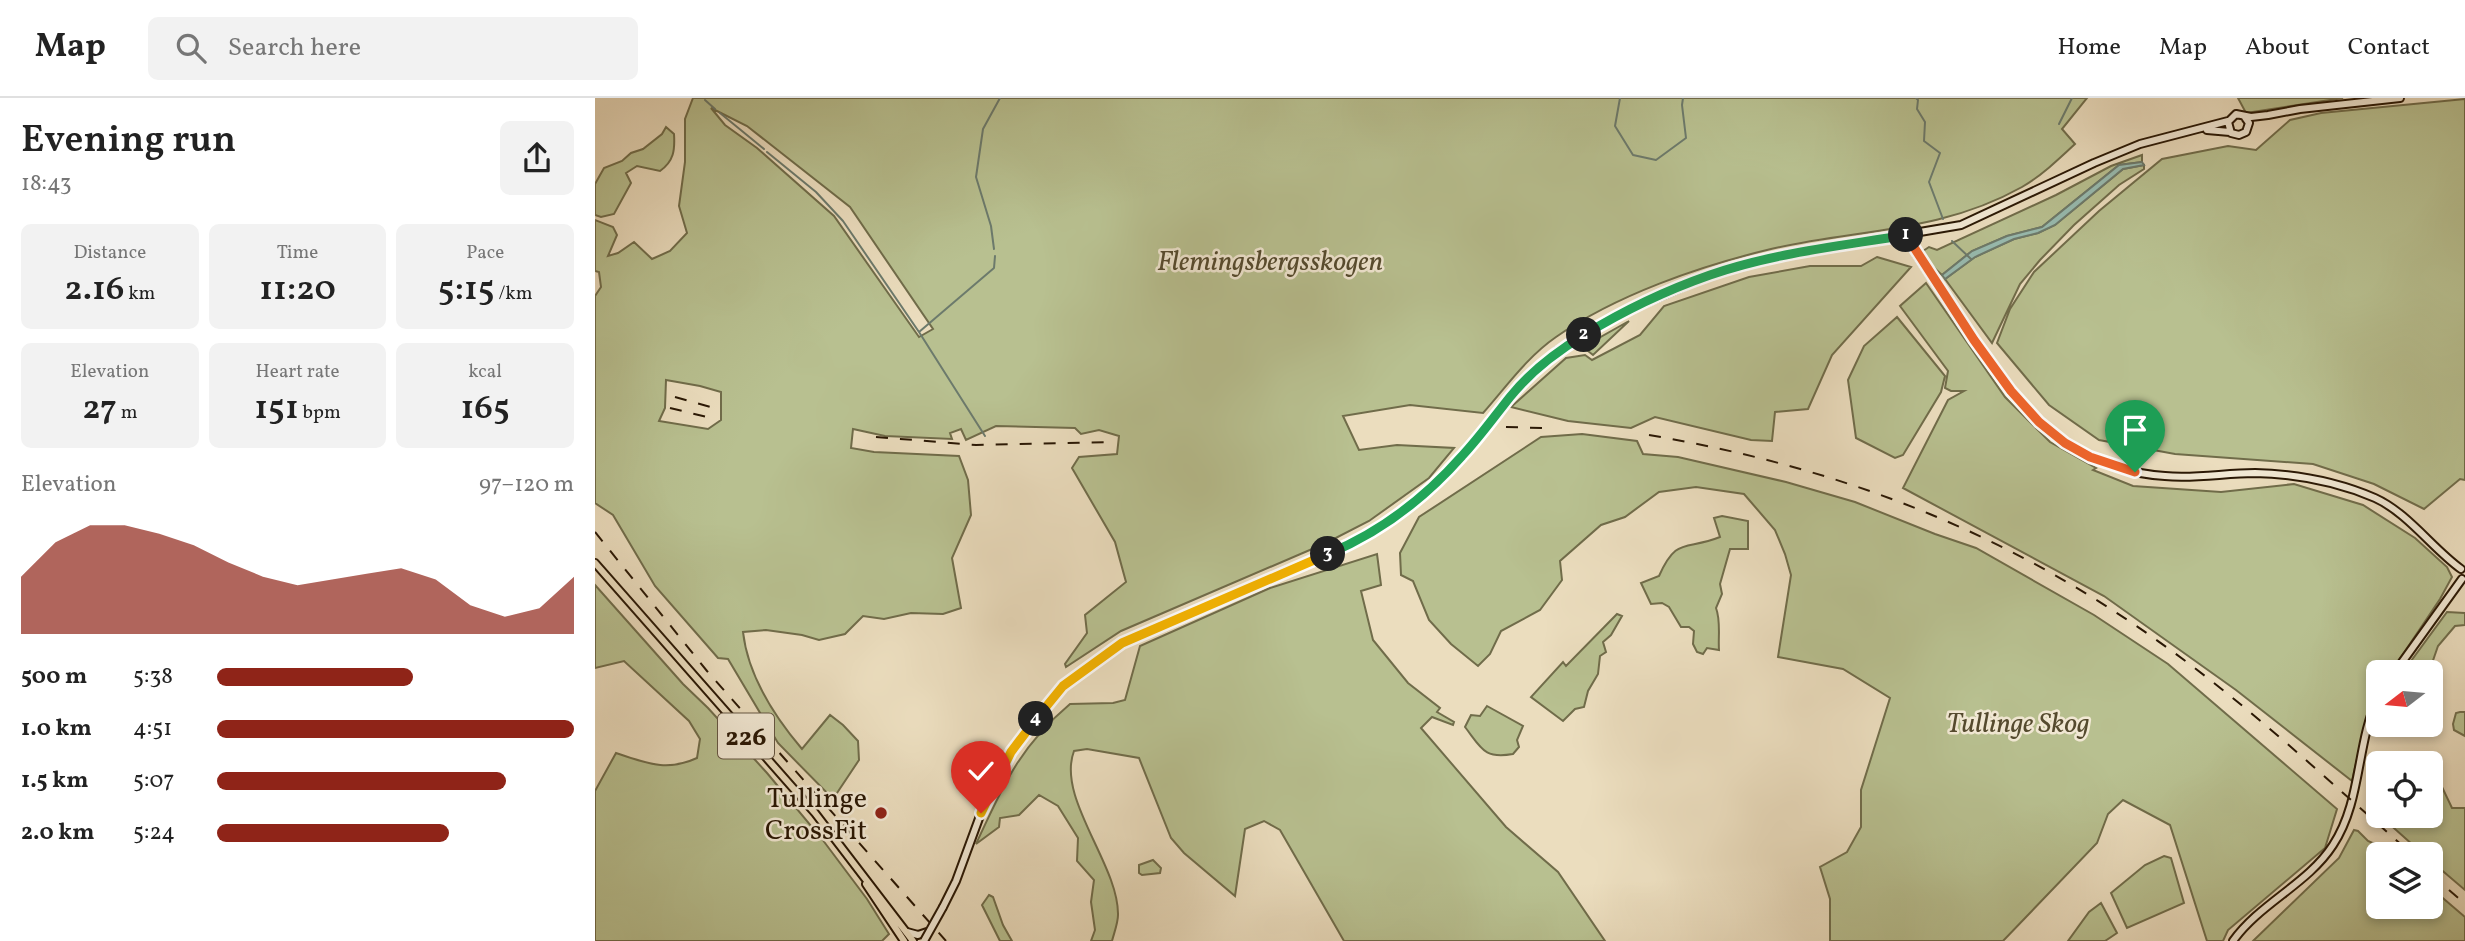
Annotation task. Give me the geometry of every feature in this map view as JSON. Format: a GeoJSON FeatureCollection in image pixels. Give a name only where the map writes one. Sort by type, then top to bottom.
{"type":"FeatureCollection","features":[{"type":"Feature","properties":{"kind":"main road","name":"226"},"geometry":{"type":"LineString","coordinates":[[595,564],[815,813],[907,932],[919,939]]}},
{"type":"Feature","properties":{"kind":"main road","name":"226"},"geometry":{"type":"LineString","coordinates":[[846,853],[904,941]]}},
{"type":"Feature","properties":{"kind":"street"},"geometry":{"type":"LineString","coordinates":[[919,939],[927,932],[943,907],[956,881],[981,813],[1011,752],[1063,686],[1122,643],[1341,548],[1383,526],[1435,485],[1464,454],[1512,394],[1557,351],[1618,314],[1710,275],[1786,255],[1961,225],[2140,144],[2228,121],[2236,114],[2268,116],[2300,109],[2400,98]]}},
{"type":"Feature","properties":{"kind":"street"},"geometry":{"type":"LineString","coordinates":[[2244,116],[2249,127]]}},
{"type":"Feature","properties":{"kind":"street"},"geometry":{"type":"LineString","coordinates":[[2198,130],[2241,135],[2268,116]]}},
{"type":"Feature","properties":{"kind":"street"},"geometry":{"type":"LineString","coordinates":[[2228,121],[2230,132]]}},
{"type":"Feature","properties":{"kind":"street"},"geometry":{"type":"LineString","coordinates":[[1908,235],[1917,255],[2011,391],[2039,422],[2065,443],[2098,460],[2135,472],[2156,475],[2281,474],[2331,483],[2383,503],[2463,568],[2460,575],[2463,580],[2404,660]]}},
{"type":"Feature","properties":{"kind":"street"},"geometry":{"type":"LineString","coordinates":[[2233,941],[2254,918],[2312,869],[2336,841],[2346,821],[2366,737]]}},
{"type":"Feature","properties":{"kind":"street"},"geometry":{"type":"LineString","coordinates":[[919,939],[943,907]]}},
{"type":"Feature","properties":{"kind":"green space","name":"Flemingsbergsskogen"},"geometry":{"type":"Polygon","coordinates":[[[693,98],[2087,98],[2062,129],[2075,144],[2029,183],[1991,202],[1929,222],[1771,249],[1688,273],[1632,295],[1580,322],[1545,345],[1483,413],[1410,405],[1343,416],[1359,450],[1397,445],[1454,448],[1429,478],[1369,521],[1326,543],[1121,631],[1066,667],[1065,664],[1087,633],[1085,615],[1126,582],[1115,542],[1072,468],[1079,457],[1117,454],[1119,436],[1099,430],[1081,434],[1075,428],[996,426],[966,440],[961,429],[950,433],[952,439],[885,436],[853,429],[851,448],[874,452],[959,456],[968,480],[971,515],[952,558],[961,608],[943,614],[911,613],[884,619],[863,616],[845,634],[819,640],[766,630],[743,632],[756,680],[782,723],[802,749],[830,715],[858,741],[859,760],[833,799],[778,743],[728,659],[718,658],[655,586],[613,515],[595,503],[595,296],[601,287],[599,272],[595,271],[595,220],[613,227],[617,235],[608,256],[634,242],[652,259],[670,251],[687,233],[679,206],[685,162],[685,119],[693,98]],[[711,108],[725,125],[757,148],[834,216],[919,337],[933,329],[850,207],[747,126],[711,108]],[[666,380],[665,408],[659,421],[708,429],[721,420],[721,392],[666,380]]]}},
{"type":"Feature","properties":{"kind":"green space"},"geometry":{"type":"Polygon","coordinates":[[[2238,98],[2343,98],[2246,113],[2238,98]]]}},
{"type":"Feature","properties":{"kind":"green space"},"geometry":{"type":"Polygon","coordinates":[[[2465,99],[2465,480],[2460,479],[2424,509],[2374,484],[2313,464],[2175,454],[2099,440],[2049,405],[1997,343],[2010,309],[2034,272],[2099,211],[2162,159],[2228,146],[2256,150],[2290,120],[2321,113],[2465,99]]]}},
{"type":"Feature","properties":{"kind":"green space"},"geometry":{"type":"Polygon","coordinates":[[[666,127],[674,134],[674,150],[668,163],[660,171],[637,166],[626,173],[631,183],[614,214],[601,217],[595,215],[595,184],[604,168],[643,149],[662,134],[666,127]]]}},
{"type":"Feature","properties":{"kind":"green space"},"geometry":{"type":"Polygon","coordinates":[[[2142,155],[2142,162],[2119,165],[2042,227],[2007,236],[1972,251],[1942,275],[1931,265],[1923,251],[1929,247],[1937,250],[2056,195],[2111,166],[2142,155]]]}},
{"type":"Feature","properties":{"kind":"green space"},"geometry":{"type":"Polygon","coordinates":[[[2144,165],[2144,169],[2119,185],[2040,260],[2020,284],[1992,343],[1945,279],[1975,257],[2014,239],[2055,225],[2123,169],[2144,165]]]}},
{"type":"Feature","properties":{"kind":"green space"},"geometry":{"type":"Polygon","coordinates":[[[1877,257],[1911,267],[1832,355],[1808,409],[1775,412],[1772,441],[1751,440],[1655,417],[1631,428],[1568,421],[1511,407],[1566,358],[1585,355],[1592,360],[1640,335],[1664,306],[1749,277],[1810,266],[1861,266],[1877,257]]]}},
{"type":"Feature","properties":{"kind":"green space"},"geometry":{"type":"Polygon","coordinates":[[[1926,283],[2005,397],[2050,442],[2096,468],[2093,470],[2133,486],[2221,492],[2294,484],[2363,505],[2415,538],[2447,567],[2452,577],[2399,660],[2366,660],[2366,721],[2352,781],[2236,690],[2104,596],[1903,488],[1948,400],[1964,391],[1945,388],[1948,371],[1900,306],[1926,283]]]}},
{"type":"Feature","properties":{"kind":"green space"},"geometry":{"type":"Polygon","coordinates":[[[1897,317],[1945,376],[1941,392],[1903,455],[1895,458],[1856,438],[1848,380],[1864,346],[1897,317]]]}},
{"type":"Feature","properties":{"kind":"green space"},"geometry":{"type":"Polygon","coordinates":[[[1629,321],[1593,355],[1583,347],[1629,321]]]}},
{"type":"Feature","properties":{"kind":"green space","name":"Tullinge Skog"},"geometry":{"type":"Polygon","coordinates":[[[1582,434],[1637,441],[1643,454],[1678,457],[1786,482],[1855,502],[1976,548],[2094,615],[2168,664],[2337,809],[2325,848],[2228,930],[2223,941],[2207,941],[2170,825],[2123,800],[2108,814],[2097,843],[2003,941],[1830,941],[1830,899],[1820,867],[1847,852],[1861,827],[1861,790],[1890,698],[1843,669],[1778,657],[1791,575],[1775,530],[1744,494],[1696,487],[1659,492],[1625,517],[1601,525],[1560,561],[1562,580],[1540,610],[1501,631],[1490,654],[1478,666],[1451,644],[1429,620],[1413,581],[1401,575],[1400,553],[1419,517],[1541,437],[1582,434]]]}},
{"type":"Feature","properties":{"kind":"green space"},"geometry":{"type":"Polygon","coordinates":[[[1722,516],[1748,521],[1748,549],[1730,549],[1720,584],[1722,594],[1716,608],[1719,650],[1707,648],[1703,654],[1697,652],[1693,644],[1694,631],[1689,627],[1681,627],[1669,607],[1662,603],[1651,604],[1641,583],[1659,576],[1665,563],[1677,550],[1720,537],[1714,518],[1722,516]]]}},
{"type":"Feature","properties":{"kind":"green space"},"geometry":{"type":"Polygon","coordinates":[[[1377,554],[1381,585],[1361,591],[1373,640],[1408,683],[1440,708],[1437,712],[1454,722],[1453,725],[1432,717],[1421,728],[1506,827],[1558,872],[1605,941],[1344,941],[1280,830],[1264,821],[1245,829],[1235,896],[1184,853],[1171,838],[1139,758],[1087,749],[1074,751],[1071,769],[1073,789],[1116,896],[1118,918],[1112,941],[1091,941],[1095,930],[1091,902],[1094,880],[1077,861],[1078,838],[1058,806],[1039,795],[1019,815],[1000,818],[999,827],[976,844],[1014,768],[1052,720],[1070,704],[1113,703],[1125,700],[1140,646],[1270,588],[1377,554]]]}},
{"type":"Feature","properties":{"kind":"green space"},"geometry":{"type":"Polygon","coordinates":[[[595,585],[767,773],[822,839],[867,899],[889,934],[882,941],[595,941],[595,791],[616,753],[656,764],[676,765],[697,758],[700,739],[689,721],[624,661],[595,668],[595,585]]]}},
{"type":"Feature","properties":{"kind":"green space"},"geometry":{"type":"Polygon","coordinates":[[[2447,612],[2465,613],[2465,625],[2455,626],[2438,646],[2433,660],[2412,660],[2447,612]]]}},
{"type":"Feature","properties":{"kind":"green space"},"geometry":{"type":"Polygon","coordinates":[[[1617,614],[1622,616],[1611,635],[1603,642],[1606,652],[1600,656],[1598,674],[1588,691],[1584,707],[1575,709],[1563,721],[1531,697],[1563,662],[1566,666],[1617,614]]]}},
{"type":"Feature","properties":{"kind":"green space"},"geometry":{"type":"Polygon","coordinates":[[[1487,706],[1523,726],[1517,740],[1519,747],[1513,754],[1496,755],[1485,751],[1465,727],[1471,715],[1480,716],[1487,706]]]}},
{"type":"Feature","properties":{"kind":"green space"},"geometry":{"type":"Polygon","coordinates":[[[2465,712],[2465,736],[2454,730],[2456,713],[2465,712]]]}},
{"type":"Feature","properties":{"kind":"green space"},"geometry":{"type":"Polygon","coordinates":[[[2443,789],[2452,808],[2465,808],[2465,890],[2443,871],[2443,842],[2410,842],[2394,828],[2443,828],[2443,789]]]}},
{"type":"Feature","properties":{"kind":"green space"},"geometry":{"type":"Polygon","coordinates":[[[2354,830],[2370,842],[2366,842],[2366,919],[2443,919],[2443,898],[2465,917],[2465,941],[2253,941],[2339,858],[2354,830]]]}},
{"type":"Feature","properties":{"kind":"green space"},"geometry":{"type":"Polygon","coordinates":[[[2164,856],[2171,858],[2184,903],[2127,928],[2111,893],[2145,865],[2164,856]]]}},
{"type":"Feature","properties":{"kind":"green space"},"geometry":{"type":"Polygon","coordinates":[[[1153,860],[1161,868],[1160,873],[1139,873],[1139,865],[1153,860]]]}},
{"type":"Feature","properties":{"kind":"green space"},"geometry":{"type":"Polygon","coordinates":[[[989,895],[993,897],[1012,941],[1000,941],[982,905],[989,895]]]}},
{"type":"Feature","properties":{"kind":"green space"},"geometry":{"type":"Polygon","coordinates":[[[2101,903],[2117,933],[2105,941],[2068,941],[2089,912],[2101,903]]]}},
{"type":"Feature","properties":{"kind":"water"},"geometry":{"type":"Polygon","coordinates":[[[2142,162],[2144,165],[2123,169],[2055,225],[2014,239],[1975,257],[1945,279],[1942,275],[1972,251],[2007,236],[2042,227],[2119,165],[2142,162]]]}},
{"type":"Feature","properties":{"kind":"waterway"},"geometry":{"type":"LineString","coordinates":[[994,249],[991,226],[976,177],[983,129],[1000,98]]}},
{"type":"Feature","properties":{"kind":"waterway"},"geometry":{"type":"LineString","coordinates":[[1620,98],[1615,126],[1633,155],[1656,160],[1686,138],[1683,98]]}},
{"type":"Feature","properties":{"kind":"waterway"},"geometry":{"type":"LineString","coordinates":[[1916,98],[1917,109],[1925,122],[1924,141],[1940,153],[1929,182],[1943,219]]}},
{"type":"Feature","properties":{"kind":"waterway"},"geometry":{"type":"LineString","coordinates":[[2059,124],[2072,98]]}},
{"type":"Feature","properties":{"kind":"waterway"},"geometry":{"type":"LineString","coordinates":[[705,100],[715,109]]}},
{"type":"Feature","properties":{"kind":"waterway"},"geometry":{"type":"LineString","coordinates":[[720,113],[764,149]]}},
{"type":"Feature","properties":{"kind":"waterway"},"geometry":{"type":"LineString","coordinates":[[767,152],[816,192],[843,221],[919,332],[985,436]]}},
{"type":"Feature","properties":{"kind":"waterway"},"geometry":{"type":"LineString","coordinates":[[1952,241],[1971,259]]}},
{"type":"Feature","properties":{"kind":"waterway"},"geometry":{"type":"LineString","coordinates":[[919,332],[994,268],[995,256]]}},
{"type":"Feature","properties":{"kind":"railway"},"geometry":{"type":"LineString","coordinates":[[675,397],[714,408]]}},
{"type":"Feature","properties":{"kind":"railway"},"geometry":{"type":"LineString","coordinates":[[670,408],[711,418]]}},
{"type":"Feature","properties":{"kind":"railway"},"geometry":{"type":"LineString","coordinates":[[1506,427],[1544,428]]}},
{"type":"Feature","properties":{"kind":"railway"},"geometry":{"type":"LineString","coordinates":[[1649,435],[1790,466],[1857,487],[1986,539],[2048,571],[2109,608],[2201,673],[2398,842]]}},
{"type":"Feature","properties":{"kind":"railway"},"geometry":{"type":"LineString","coordinates":[[876,437],[976,445],[1111,442]]}},
{"type":"Feature","properties":{"kind":"railway"},"geometry":{"type":"LineString","coordinates":[[595,532],[707,671],[946,941]]}},
{"type":"Feature","properties":{"kind":"railway"},"geometry":{"type":"LineString","coordinates":[[2443,885],[2465,904]]}},
{"type":"Feature","properties":{"kind":"place","name":"Tullinge CrossFit"},"geometry":{"type":"Point","coordinates":[881,813]}},
{"type":"Feature","properties":{"kind":"route"},"geometry":{"type":"LineString","coordinates":[[981,813],[995,782],[1022,736],[1063,686],[1095,661],[1122,643],[1341,548],[1383,526],[1403,513],[1435,485],[1464,454],[1512,394],[1557,351],[1618,314],[1710,275],[1786,255],[1908,235],[1917,255],[1974,340],[2011,391],[2039,422],[2065,443],[2090,457],[2135,472]]}}]}
